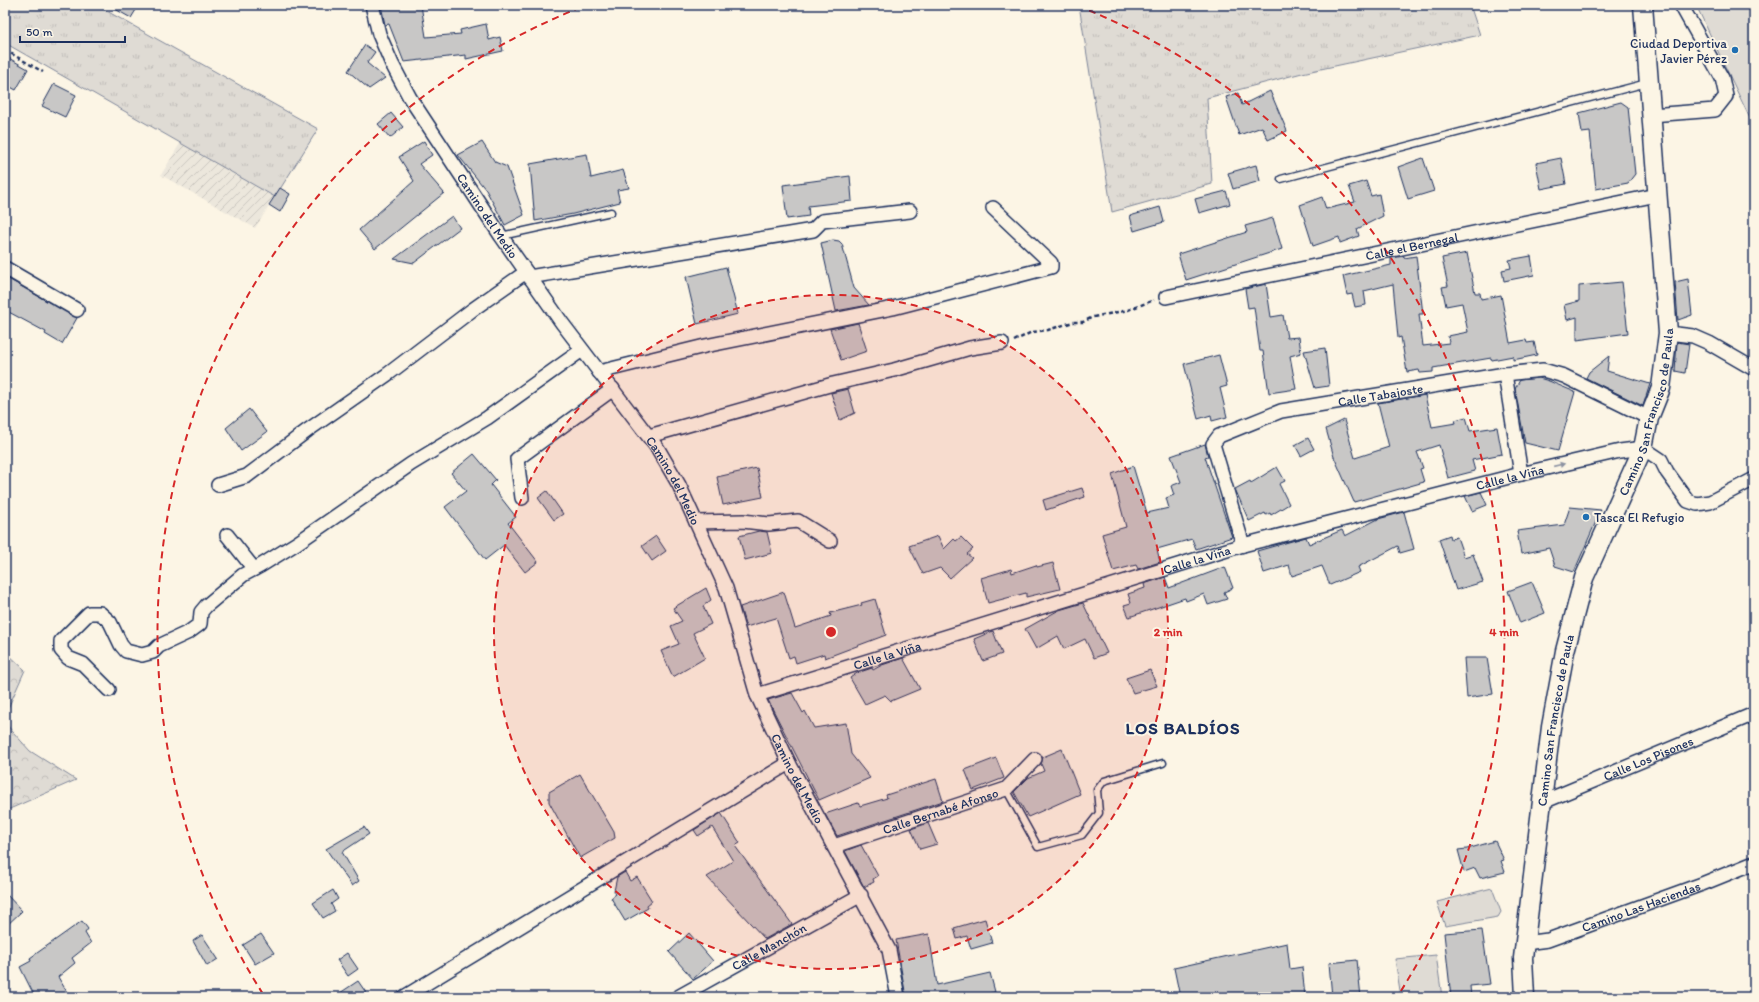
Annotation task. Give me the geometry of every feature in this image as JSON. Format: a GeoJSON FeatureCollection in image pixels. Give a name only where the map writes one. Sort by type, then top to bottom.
{"type":"FeatureCollection","features":[{"type":"Feature","properties":{"kind":"main road","name":"Camino San Francisco de Paula"},"geometry":{"type":"LineString","coordinates":[[1524,997],[1523,958],[1551,727],[1563,659],[1584,578],[1643,448],[1649,418],[1661,388],[1668,333],[1643,5]]}},
{"type":"Feature","properties":{"kind":"street","name":"Camino del Medio"},"geometry":{"type":"LineString","coordinates":[[372,5],[378,34],[410,98],[501,236],[582,350],[649,436],[679,485],[726,588],[756,695],[788,763],[861,895],[889,950],[898,997]]}},
{"type":"Feature","properties":{"kind":"street"},"geometry":{"type":"LineString","coordinates":[[1651,115],[1715,110],[1726,96],[1722,78],[1681,5]]}},
{"type":"Feature","properties":{"kind":"street","name":"Calle el Bernegal"},"geometry":{"type":"LineString","coordinates":[[1166,297],[1657,195]]}},
{"type":"Feature","properties":{"kind":"street"},"geometry":{"type":"LineString","coordinates":[[599,372],[705,346],[894,308],[1051,267],[1051,263],[993,208]]}},
{"type":"Feature","properties":{"kind":"street"},"geometry":{"type":"LineString","coordinates":[[218,484],[247,476],[308,430],[388,374],[472,310],[528,274],[813,230],[822,221],[910,211]]}},
{"type":"Feature","properties":{"kind":"street"},"geometry":{"type":"LineString","coordinates":[[5,268],[77,310]]}},
{"type":"Feature","properties":{"kind":"street"},"geometry":{"type":"LineString","coordinates":[[1668,333],[1693,336],[1709,343],[1754,369]]}},
{"type":"Feature","properties":{"kind":"street"},"geometry":{"type":"LineString","coordinates":[[649,436],[833,384],[894,370],[970,348],[1002,343]]}},
{"type":"Feature","properties":{"kind":"street"},"geometry":{"type":"LineString","coordinates":[[109,690],[83,664],[68,658],[61,650],[61,641],[89,613],[100,613],[110,622],[121,645],[126,651],[132,654],[142,655],[152,652],[159,646],[189,632],[200,624],[201,612],[211,600],[243,574],[297,543],[411,464],[487,418],[582,350]]}},
{"type":"Feature","properties":{"kind":"street","name":"Calle Tabajoste"},"geometry":{"type":"LineString","coordinates":[[1242,545],[1214,444],[1219,436],[1281,412],[1505,374],[1543,370],[1564,376],[1649,418]]}},
{"type":"Feature","properties":{"kind":"street"},"geometry":{"type":"LineString","coordinates":[[1505,374],[1521,474]]}},
{"type":"Feature","properties":{"kind":"street"},"geometry":{"type":"LineString","coordinates":[[522,498],[517,459],[613,390]]}},
{"type":"Feature","properties":{"kind":"street"},"geometry":{"type":"LineString","coordinates":[[1643,448],[1661,460],[1667,472],[1688,501],[1697,504],[1710,502],[1754,479]]}},
{"type":"Feature","properties":{"kind":"street","name":"Calle la Viña"},"geometry":{"type":"LineString","coordinates":[[756,695],[1242,545],[1521,474],[1620,451],[1643,448]]}},
{"type":"Feature","properties":{"kind":"street"},"geometry":{"type":"LineString","coordinates":[[696,522],[743,521],[769,524],[798,521],[830,542]]}},
{"type":"Feature","properties":{"kind":"street"},"geometry":{"type":"LineString","coordinates":[[227,535],[254,569]]}},
{"type":"Feature","properties":{"kind":"street","name":"Calle Los Pisones"},"geometry":{"type":"LineString","coordinates":[[1542,802],[1754,714]]}},
{"type":"Feature","properties":{"kind":"street","name":"Calle Bernabé Afonso"},"geometry":{"type":"LineString","coordinates":[[834,846],[1006,789],[1035,759]]}},
{"type":"Feature","properties":{"kind":"street"},"geometry":{"type":"LineString","coordinates":[[404,997],[788,763]]}},
{"type":"Feature","properties":{"kind":"street","name":"Camino Las Haciendas"},"geometry":{"type":"LineString","coordinates":[[1525,943],[1548,940],[1702,884],[1754,863]]}},
{"type":"Feature","properties":{"kind":"street","name":"Calle Manchón"},"geometry":{"type":"LineString","coordinates":[[678,997],[861,895]]}},
{"type":"Feature","properties":{"kind":"lane"},"geometry":{"type":"LineString","coordinates":[[1281,179],[1650,83]]}},
{"type":"Feature","properties":{"kind":"lane"},"geometry":{"type":"LineString","coordinates":[[501,236],[611,212]]}},
{"type":"Feature","properties":{"kind":"lane"},"geometry":{"type":"LineString","coordinates":[[1006,789],[1038,847],[1082,835],[1099,813],[1097,790],[1104,780],[1162,763]]}},
{"type":"Feature","properties":{"kind":"path"},"geometry":{"type":"LineString","coordinates":[[5,50],[44,72]]}},
{"type":"Feature","properties":{"kind":"path"},"geometry":{"type":"LineString","coordinates":[[1002,343],[1008,343],[1032,332],[1048,330],[1073,322],[1083,322],[1093,317],[1128,310],[1148,304],[1159,298],[1166,297]]}},
{"type":"Feature","properties":{"kind":"shaded area"},"geometry":{"type":"Polygon","coordinates":[[[181,142],[275,197],[255,228],[161,175],[181,142]]]}},
{"type":"Feature","properties":{"kind":"green space"},"geometry":{"type":"Polygon","coordinates":[[[5,5],[96,5],[318,129],[275,197],[5,43],[5,5]]]}},
{"type":"Feature","properties":{"kind":"green space"},"geometry":{"type":"Polygon","coordinates":[[[1079,5],[1470,5],[1480,35],[1302,73],[1207,98],[1212,184],[1112,212],[1079,5]]]}},
{"type":"Feature","properties":{"kind":"green space","name":"Ciudad Deportiva Javier Pérez"},"geometry":{"type":"Polygon","coordinates":[[[1696,5],[1754,5],[1754,127],[1696,5]]]}},
{"type":"Feature","properties":{"kind":"green space"},"geometry":{"type":"Polygon","coordinates":[[[5,651],[25,670],[5,715],[5,651]]]}},
{"type":"Feature","properties":{"kind":"green space"},"geometry":{"type":"Polygon","coordinates":[[[5,723],[30,751],[76,780],[5,811],[5,723]]]}},
{"type":"Feature","properties":{"kind":"green space"},"geometry":{"type":"Polygon","coordinates":[[[1492,888],[1501,912],[1498,917],[1445,926],[1437,902],[1492,888]]]}},
{"type":"Feature","properties":{"kind":"green space"},"geometry":{"type":"Polygon","coordinates":[[[1436,955],[1442,997],[1401,997],[1395,959],[1436,955]]]}},
{"type":"Feature","properties":{"kind":"building"},"geometry":{"type":"Polygon","coordinates":[[[108,5],[139,5],[131,18],[108,5]]]}},
{"type":"Feature","properties":{"kind":"building"},"geometry":{"type":"Polygon","coordinates":[[[381,5],[421,5],[426,37],[461,34],[460,30],[486,24],[489,40],[500,37],[503,51],[466,59],[466,55],[404,62],[389,24],[385,25],[381,5]]]}},
{"type":"Feature","properties":{"kind":"building"},"geometry":{"type":"Polygon","coordinates":[[[365,45],[375,52],[367,63],[385,78],[369,89],[348,71],[365,45]]]}},
{"type":"Feature","properties":{"kind":"building"},"geometry":{"type":"Polygon","coordinates":[[[5,56],[28,69],[16,90],[5,84],[5,56]]]}},
{"type":"Feature","properties":{"kind":"building"},"geometry":{"type":"Polygon","coordinates":[[[54,84],[76,95],[65,117],[42,106],[54,84]]]}},
{"type":"Feature","properties":{"kind":"building"},"geometry":{"type":"Polygon","coordinates":[[[1270,91],[1287,131],[1268,140],[1262,127],[1239,135],[1226,97],[1238,93],[1242,105],[1270,91]]]}},
{"type":"Feature","properties":{"kind":"building"},"geometry":{"type":"Polygon","coordinates":[[[1621,102],[1628,107],[1635,174],[1628,183],[1596,189],[1590,132],[1582,133],[1579,113],[1621,102]]]}},
{"type":"Feature","properties":{"kind":"building"},"geometry":{"type":"Polygon","coordinates":[[[391,113],[403,127],[390,138],[378,124],[391,113]]]}},
{"type":"Feature","properties":{"kind":"building"},"geometry":{"type":"Polygon","coordinates":[[[424,141],[432,155],[419,164],[444,193],[375,249],[359,230],[414,181],[399,157],[424,141]]]}},
{"type":"Feature","properties":{"kind":"building"},"geometry":{"type":"Polygon","coordinates":[[[482,142],[495,162],[507,167],[524,215],[505,225],[486,190],[458,155],[482,142]]]}},
{"type":"Feature","properties":{"kind":"building"},"geometry":{"type":"Polygon","coordinates":[[[587,154],[591,178],[623,170],[629,188],[617,190],[620,202],[573,214],[535,221],[530,164],[587,154]]]}},
{"type":"Feature","properties":{"kind":"building"},"geometry":{"type":"Polygon","coordinates":[[[1423,158],[1434,191],[1408,199],[1398,167],[1423,158]]]}},
{"type":"Feature","properties":{"kind":"building"},"geometry":{"type":"Polygon","coordinates":[[[1561,158],[1566,184],[1541,189],[1536,163],[1561,158]]]}},
{"type":"Feature","properties":{"kind":"building"},"geometry":{"type":"Polygon","coordinates":[[[1256,165],[1260,181],[1233,189],[1228,173],[1256,165]]]}},
{"type":"Feature","properties":{"kind":"building"},"geometry":{"type":"Polygon","coordinates":[[[850,176],[852,201],[808,206],[809,216],[787,219],[783,185],[850,176]]]}},
{"type":"Feature","properties":{"kind":"building"},"geometry":{"type":"Polygon","coordinates":[[[1366,181],[1371,196],[1379,194],[1383,216],[1357,229],[1359,236],[1340,243],[1339,237],[1313,246],[1300,205],[1322,197],[1326,209],[1355,202],[1349,186],[1366,181]]]}},
{"type":"Feature","properties":{"kind":"building"},"geometry":{"type":"Polygon","coordinates":[[[280,188],[290,194],[280,212],[269,205],[280,188]]]}},
{"type":"Feature","properties":{"kind":"building"},"geometry":{"type":"Polygon","coordinates":[[[1226,191],[1230,204],[1199,213],[1195,199],[1226,191]]]}},
{"type":"Feature","properties":{"kind":"building"},"geometry":{"type":"Polygon","coordinates":[[[1160,207],[1164,222],[1134,231],[1130,216],[1160,207]]]}},
{"type":"Feature","properties":{"kind":"building"},"geometry":{"type":"Polygon","coordinates":[[[452,216],[460,228],[414,263],[394,259],[452,216]]]}},
{"type":"Feature","properties":{"kind":"building"},"geometry":{"type":"Polygon","coordinates":[[[1273,218],[1282,249],[1186,280],[1178,254],[1247,232],[1245,226],[1273,218]]]}},
{"type":"Feature","properties":{"kind":"building"},"geometry":{"type":"Polygon","coordinates":[[[833,240],[839,241],[842,244],[854,288],[869,305],[836,311],[821,243],[833,240]]]}},
{"type":"Feature","properties":{"kind":"building"},"geometry":{"type":"Polygon","coordinates":[[[1467,253],[1475,293],[1480,293],[1481,299],[1501,295],[1510,343],[1526,340],[1527,343],[1534,342],[1537,355],[1513,360],[1513,356],[1492,360],[1491,358],[1433,368],[1433,372],[1420,373],[1419,370],[1407,372],[1401,337],[1398,338],[1393,284],[1364,291],[1366,305],[1355,307],[1352,294],[1347,295],[1343,276],[1391,265],[1391,258],[1416,256],[1423,314],[1419,314],[1423,346],[1449,343],[1448,336],[1468,332],[1462,303],[1446,306],[1442,287],[1448,286],[1442,258],[1467,253]]]}},
{"type":"Feature","properties":{"kind":"building"},"geometry":{"type":"Polygon","coordinates":[[[1531,256],[1534,275],[1504,281],[1502,270],[1511,268],[1509,260],[1531,256]]]}},
{"type":"Feature","properties":{"kind":"building"},"geometry":{"type":"Polygon","coordinates":[[[726,267],[738,314],[697,324],[686,277],[726,267]]]}},
{"type":"Feature","properties":{"kind":"building"},"geometry":{"type":"Polygon","coordinates":[[[5,277],[77,318],[62,344],[45,334],[46,332],[5,310],[5,277]]]}},
{"type":"Feature","properties":{"kind":"building"},"geometry":{"type":"Polygon","coordinates":[[[1688,279],[1692,315],[1678,320],[1675,282],[1688,279]]]}},
{"type":"Feature","properties":{"kind":"building"},"geometry":{"type":"Polygon","coordinates":[[[1622,282],[1628,333],[1577,340],[1577,317],[1567,320],[1564,305],[1579,301],[1579,286],[1622,282]]]}},
{"type":"Feature","properties":{"kind":"building"},"geometry":{"type":"Polygon","coordinates":[[[1266,284],[1271,317],[1283,315],[1287,338],[1299,337],[1301,353],[1290,356],[1296,389],[1269,393],[1263,351],[1260,351],[1254,307],[1248,308],[1245,289],[1266,284]]]}},
{"type":"Feature","properties":{"kind":"building"},"geometry":{"type":"Polygon","coordinates":[[[858,323],[867,351],[841,360],[830,329],[858,323]]]}},
{"type":"Feature","properties":{"kind":"building"},"geometry":{"type":"Polygon","coordinates":[[[1677,342],[1689,344],[1685,373],[1675,371],[1677,342]]]}},
{"type":"Feature","properties":{"kind":"building"},"geometry":{"type":"Polygon","coordinates":[[[1325,348],[1329,386],[1315,388],[1304,351],[1325,348]]]}},
{"type":"Feature","properties":{"kind":"building"},"geometry":{"type":"Polygon","coordinates":[[[1219,355],[1227,386],[1220,388],[1227,417],[1212,421],[1211,415],[1198,419],[1184,364],[1219,355]]]}},
{"type":"Feature","properties":{"kind":"building"},"geometry":{"type":"Polygon","coordinates":[[[1609,356],[1607,371],[1650,384],[1643,406],[1586,378],[1589,372],[1609,356]]]}},
{"type":"Feature","properties":{"kind":"building"},"geometry":{"type":"Polygon","coordinates":[[[1539,378],[1575,392],[1558,451],[1525,443],[1515,389],[1520,380],[1539,378]]]}},
{"type":"Feature","properties":{"kind":"building"},"geometry":{"type":"Polygon","coordinates":[[[848,389],[855,413],[840,420],[831,393],[848,389]]]}},
{"type":"Feature","properties":{"kind":"building"},"geometry":{"type":"Polygon","coordinates":[[[1425,395],[1432,427],[1456,423],[1455,420],[1466,417],[1470,431],[1497,427],[1502,454],[1472,460],[1475,471],[1448,478],[1439,445],[1417,452],[1423,468],[1420,469],[1424,482],[1354,502],[1334,457],[1326,429],[1344,420],[1355,458],[1389,447],[1378,403],[1425,395]]]}},
{"type":"Feature","properties":{"kind":"building"},"geometry":{"type":"Polygon","coordinates":[[[249,409],[267,432],[241,451],[226,428],[249,409]]]}},
{"type":"Feature","properties":{"kind":"building"},"geometry":{"type":"Polygon","coordinates":[[[1308,438],[1314,449],[1301,456],[1295,445],[1308,438]]]}},
{"type":"Feature","properties":{"kind":"building"},"geometry":{"type":"Polygon","coordinates":[[[1205,444],[1208,456],[1205,457],[1232,537],[1196,549],[1192,539],[1157,549],[1160,562],[1138,569],[1136,565],[1113,571],[1102,534],[1126,527],[1112,474],[1133,466],[1147,513],[1169,508],[1166,498],[1174,495],[1171,486],[1181,482],[1171,456],[1205,444]]]}},
{"type":"Feature","properties":{"kind":"building"},"geometry":{"type":"Polygon","coordinates":[[[474,454],[496,480],[491,485],[516,517],[508,523],[538,562],[525,572],[504,545],[485,560],[445,507],[466,491],[451,473],[474,454]]]}},
{"type":"Feature","properties":{"kind":"building"},"geometry":{"type":"Polygon","coordinates":[[[1277,467],[1285,481],[1279,484],[1289,504],[1271,515],[1270,513],[1266,515],[1265,513],[1249,521],[1235,489],[1250,481],[1251,483],[1277,467]]]}},
{"type":"Feature","properties":{"kind":"building"},"geometry":{"type":"Polygon","coordinates":[[[757,468],[763,497],[723,505],[717,477],[757,468]]]}},
{"type":"Feature","properties":{"kind":"building"},"geometry":{"type":"Polygon","coordinates":[[[1082,488],[1085,497],[1046,510],[1043,500],[1082,488]]]}},
{"type":"Feature","properties":{"kind":"building"},"geometry":{"type":"Polygon","coordinates":[[[547,491],[563,514],[554,520],[538,498],[547,491]]]}},
{"type":"Feature","properties":{"kind":"building"},"geometry":{"type":"Polygon","coordinates":[[[1481,492],[1487,505],[1472,511],[1465,496],[1481,492]]]}},
{"type":"Feature","properties":{"kind":"building"},"geometry":{"type":"Polygon","coordinates":[[[1570,507],[1601,510],[1574,572],[1555,566],[1549,548],[1521,554],[1517,531],[1564,525],[1570,507]]]}},
{"type":"Feature","properties":{"kind":"building"},"geometry":{"type":"Polygon","coordinates":[[[1404,512],[1414,549],[1400,553],[1398,546],[1358,567],[1360,572],[1330,585],[1322,566],[1292,576],[1289,565],[1264,573],[1257,551],[1306,537],[1309,544],[1342,530],[1345,536],[1378,519],[1404,512]]]}},
{"type":"Feature","properties":{"kind":"building"},"geometry":{"type":"Polygon","coordinates":[[[759,531],[767,532],[772,553],[745,560],[739,536],[759,531]]]}},
{"type":"Feature","properties":{"kind":"building"},"geometry":{"type":"Polygon","coordinates":[[[1450,535],[1451,539],[1457,537],[1464,557],[1473,554],[1483,582],[1456,590],[1439,539],[1450,535]]]}},
{"type":"Feature","properties":{"kind":"building"},"geometry":{"type":"Polygon","coordinates":[[[656,536],[666,551],[652,561],[642,546],[656,536]]]}},
{"type":"Feature","properties":{"kind":"building"},"geometry":{"type":"Polygon","coordinates":[[[938,536],[944,549],[954,539],[956,541],[961,537],[973,549],[967,554],[972,558],[950,578],[940,568],[923,574],[909,546],[938,536]]]}},
{"type":"Feature","properties":{"kind":"building"},"geometry":{"type":"Polygon","coordinates":[[[1053,563],[1060,589],[1026,597],[1026,593],[988,603],[981,578],[1011,569],[1012,573],[1036,565],[1037,567],[1053,563]]]}},
{"type":"Feature","properties":{"kind":"building"},"geometry":{"type":"Polygon","coordinates":[[[1225,567],[1233,588],[1224,592],[1227,599],[1208,605],[1204,594],[1186,601],[1185,598],[1129,617],[1124,605],[1131,603],[1128,594],[1145,588],[1144,584],[1165,577],[1169,588],[1225,567]]]}},
{"type":"Feature","properties":{"kind":"building"},"geometry":{"type":"Polygon","coordinates":[[[1532,582],[1545,613],[1520,623],[1508,591],[1532,582]]]}},
{"type":"Feature","properties":{"kind":"building"},"geometry":{"type":"Polygon","coordinates":[[[706,588],[711,600],[703,606],[711,624],[693,633],[705,658],[673,677],[661,651],[679,644],[671,626],[682,621],[673,608],[706,588]]]}},
{"type":"Feature","properties":{"kind":"building"},"geometry":{"type":"Polygon","coordinates":[[[784,592],[795,628],[831,616],[830,613],[862,605],[861,603],[875,599],[886,635],[825,658],[824,654],[796,663],[794,656],[789,658],[776,618],[746,627],[740,607],[784,592]]]}},
{"type":"Feature","properties":{"kind":"building"},"geometry":{"type":"Polygon","coordinates":[[[1083,603],[1107,653],[1094,658],[1085,639],[1064,649],[1058,636],[1036,649],[1025,629],[1059,610],[1083,603]]]}},
{"type":"Feature","properties":{"kind":"building"},"geometry":{"type":"Polygon","coordinates":[[[993,631],[1002,654],[983,661],[974,639],[993,631]]]}},
{"type":"Feature","properties":{"kind":"building"},"geometry":{"type":"Polygon","coordinates":[[[903,658],[920,689],[891,701],[885,695],[865,704],[850,678],[857,673],[872,668],[873,670],[882,665],[903,658]]]}},
{"type":"Feature","properties":{"kind":"building"},"geometry":{"type":"Polygon","coordinates":[[[1464,658],[1487,658],[1493,694],[1467,698],[1464,658]]]}},
{"type":"Feature","properties":{"kind":"building"},"geometry":{"type":"Polygon","coordinates":[[[1150,670],[1157,686],[1133,693],[1126,678],[1150,670]]]}},
{"type":"Feature","properties":{"kind":"building"},"geometry":{"type":"Polygon","coordinates":[[[792,693],[803,713],[805,711],[814,728],[846,723],[851,754],[870,778],[819,800],[768,700],[792,693]]]}},
{"type":"Feature","properties":{"kind":"building"},"geometry":{"type":"Polygon","coordinates":[[[1062,749],[1080,794],[1028,817],[1014,792],[1028,778],[1044,771],[1041,764],[1043,757],[1062,749]]]}},
{"type":"Feature","properties":{"kind":"building"},"geometry":{"type":"Polygon","coordinates":[[[996,758],[1004,778],[973,790],[965,770],[996,758]]]}},
{"type":"Feature","properties":{"kind":"building"},"geometry":{"type":"Polygon","coordinates":[[[580,774],[614,832],[615,838],[580,858],[549,802],[549,792],[580,774]]]}},
{"type":"Feature","properties":{"kind":"building"},"geometry":{"type":"Polygon","coordinates":[[[936,779],[943,801],[837,836],[825,814],[858,803],[860,806],[887,798],[886,795],[936,779]]]}},
{"type":"Feature","properties":{"kind":"building"},"geometry":{"type":"Polygon","coordinates":[[[721,813],[740,843],[735,846],[792,924],[765,939],[707,877],[733,861],[712,827],[698,836],[694,830],[721,813]]]}},
{"type":"Feature","properties":{"kind":"building"},"geometry":{"type":"Polygon","coordinates":[[[928,823],[937,844],[920,849],[911,829],[928,823]]]}},
{"type":"Feature","properties":{"kind":"building"},"geometry":{"type":"Polygon","coordinates":[[[364,827],[369,834],[342,852],[359,881],[352,886],[326,849],[364,827]]]}},
{"type":"Feature","properties":{"kind":"building"},"geometry":{"type":"Polygon","coordinates":[[[1495,841],[1504,860],[1501,861],[1505,872],[1480,878],[1475,868],[1464,872],[1458,850],[1495,841]]]}},
{"type":"Feature","properties":{"kind":"building"},"geometry":{"type":"Polygon","coordinates":[[[861,845],[878,876],[873,879],[874,882],[864,887],[845,851],[861,845]]]}},
{"type":"Feature","properties":{"kind":"building"},"geometry":{"type":"Polygon","coordinates":[[[625,872],[630,881],[637,877],[652,901],[647,905],[648,908],[625,921],[611,898],[616,894],[614,891],[617,877],[625,872]]]}},
{"type":"Feature","properties":{"kind":"building"},"geometry":{"type":"Polygon","coordinates":[[[333,890],[338,899],[331,904],[335,911],[323,918],[313,903],[333,890]]]}},
{"type":"Feature","properties":{"kind":"building"},"geometry":{"type":"Polygon","coordinates":[[[5,893],[22,911],[5,927],[5,893]]]}},
{"type":"Feature","properties":{"kind":"building"},"geometry":{"type":"Polygon","coordinates":[[[985,919],[992,943],[971,949],[967,936],[957,939],[954,928],[985,919]]]}},
{"type":"Feature","properties":{"kind":"building"},"geometry":{"type":"Polygon","coordinates":[[[82,921],[88,929],[85,933],[91,943],[72,958],[75,963],[58,977],[70,997],[35,997],[20,967],[31,961],[30,958],[82,921]]]}},
{"type":"Feature","properties":{"kind":"building"},"geometry":{"type":"Polygon","coordinates":[[[1482,930],[1490,984],[1470,986],[1471,997],[1451,997],[1444,933],[1482,930]]]}},
{"type":"Feature","properties":{"kind":"building"},"geometry":{"type":"Polygon","coordinates":[[[689,933],[713,961],[693,979],[669,952],[689,933]]]}},
{"type":"Feature","properties":{"kind":"building"},"geometry":{"type":"Polygon","coordinates":[[[261,934],[274,953],[255,964],[243,945],[261,934]]]}},
{"type":"Feature","properties":{"kind":"building"},"geometry":{"type":"Polygon","coordinates":[[[929,934],[937,985],[990,973],[995,992],[975,997],[920,997],[920,995],[906,997],[896,940],[929,934]]]}},
{"type":"Feature","properties":{"kind":"building"},"geometry":{"type":"Polygon","coordinates":[[[202,935],[218,959],[207,966],[193,941],[202,935]]]}},
{"type":"Feature","properties":{"kind":"building"},"geometry":{"type":"Polygon","coordinates":[[[1287,943],[1290,969],[1302,967],[1305,997],[1180,997],[1174,968],[1287,943]]]}},
{"type":"Feature","properties":{"kind":"building"},"geometry":{"type":"Polygon","coordinates":[[[347,953],[358,969],[348,976],[337,960],[347,953]]]}},
{"type":"Feature","properties":{"kind":"building"},"geometry":{"type":"Polygon","coordinates":[[[1357,960],[1361,997],[1332,997],[1329,963],[1357,960]]]}},
{"type":"Feature","properties":{"kind":"building"},"geometry":{"type":"Polygon","coordinates":[[[358,981],[369,997],[334,997],[358,981]]]}},
{"type":"Feature","properties":{"kind":"place","name":"Ciudad Deportiva Javier Pérez"},"geometry":{"type":"Point","coordinates":[1735,50]}},
{"type":"Feature","properties":{"kind":"place","name":"Tasca El Refugio"},"geometry":{"type":"Point","coordinates":[1586,517]}},
{"type":"Feature","properties":{"kind":"district","name":"LOS BALDÍOS"},"geometry":{"type":"Point","coordinates":[1183,728]}}]}
